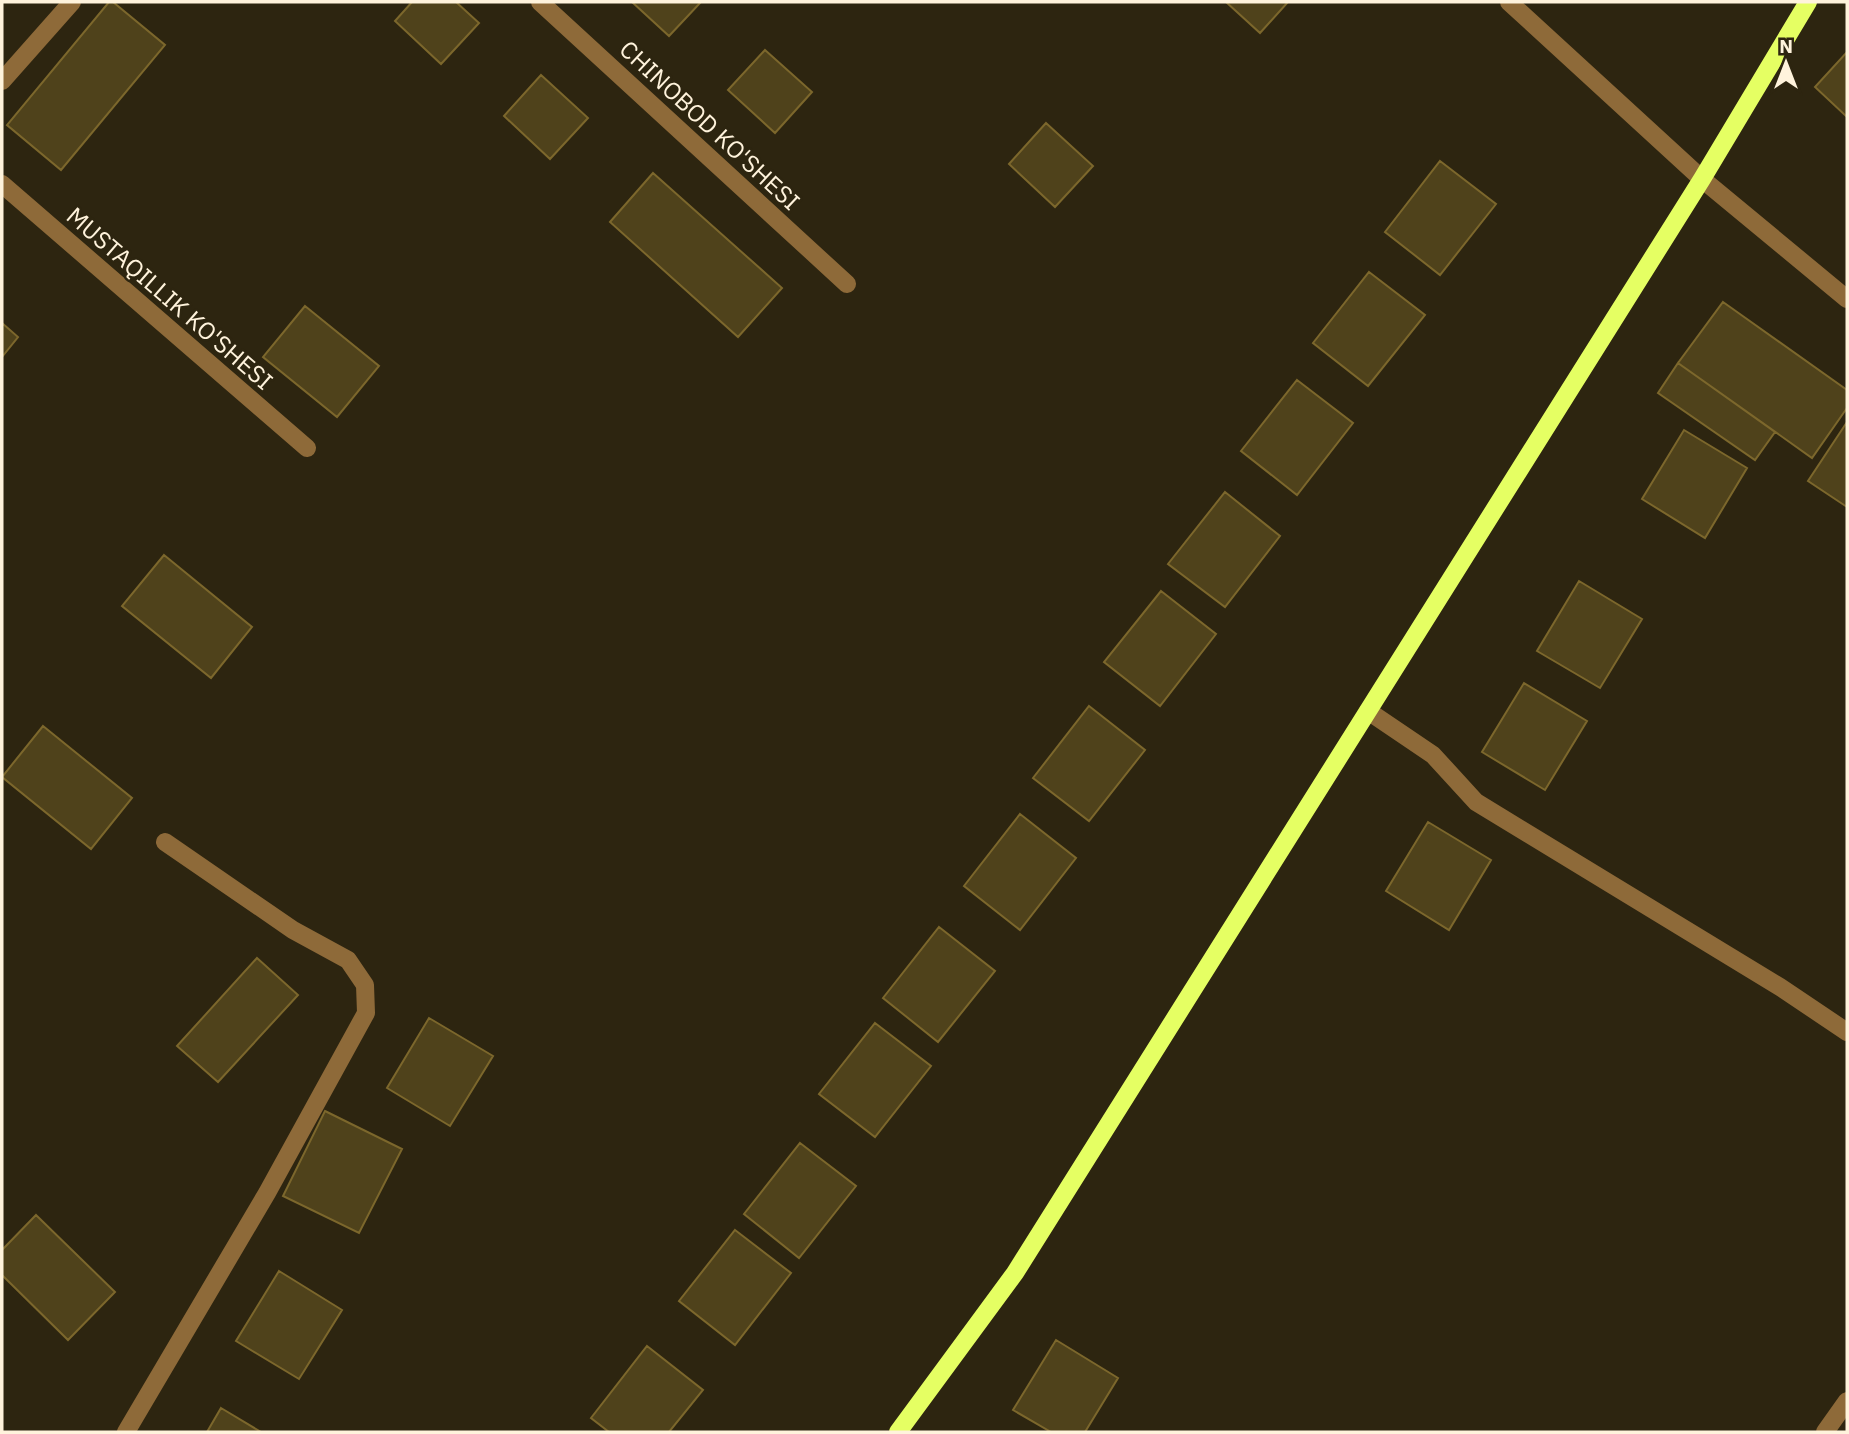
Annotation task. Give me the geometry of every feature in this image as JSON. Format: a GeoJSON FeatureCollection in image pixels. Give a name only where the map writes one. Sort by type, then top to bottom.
{"type":"FeatureCollection","features":[{"type":"Feature","properties":{"kind":"main road"},"geometry":{"type":"LineString","coordinates":[[898,1432],[1015,1273],[1702,179],[1808,2]]}},
{"type":"Feature","properties":{"kind":"street"},"geometry":{"type":"LineString","coordinates":[[2,81],[72,2]]}},
{"type":"Feature","properties":{"kind":"street","name":"CHINOBOD KO'SHESI"},"geometry":{"type":"LineString","coordinates":[[540,2],[847,284]]}},
{"type":"Feature","properties":{"kind":"street"},"geometry":{"type":"LineString","coordinates":[[1509,2],[1702,179],[1847,299]]}},
{"type":"Feature","properties":{"kind":"street","name":"MUSTAQILLIK KO'SHESI"},"geometry":{"type":"LineString","coordinates":[[2,184],[307,448]]}},
{"type":"Feature","properties":{"kind":"street"},"geometry":{"type":"LineString","coordinates":[[1368,711],[1433,755],[1476,802],[1769,979],[1847,1032]]}},
{"type":"Feature","properties":{"kind":"street"},"geometry":{"type":"LineString","coordinates":[[126,1432],[267,1193],[366,1013],[365,985],[348,960],[293,930],[165,842]]}},
{"type":"Feature","properties":{"kind":"street"},"geometry":{"type":"LineString","coordinates":[[1825,1432],[1847,1401]]}},
{"type":"Feature","properties":{"kind":"building"},"geometry":{"type":"Polygon","coordinates":[[[109,2],[113,2],[165,45],[61,170],[7,125],[109,2]]]}},
{"type":"Feature","properties":{"kind":"building"},"geometry":{"type":"Polygon","coordinates":[[[412,2],[456,2],[479,23],[441,64],[395,21],[412,2]]]}},
{"type":"Feature","properties":{"kind":"building"},"geometry":{"type":"Polygon","coordinates":[[[632,2],[701,2],[669,36],[632,2]]]}},
{"type":"Feature","properties":{"kind":"building"},"geometry":{"type":"Polygon","coordinates":[[[1226,2],[1288,2],[1260,33],[1226,2]]]}},
{"type":"Feature","properties":{"kind":"building"},"geometry":{"type":"Polygon","coordinates":[[[765,50],[812,92],[775,133],[728,90],[765,50]]]}},
{"type":"Feature","properties":{"kind":"building"},"geometry":{"type":"Polygon","coordinates":[[[1847,52],[1847,117],[1815,87],[1847,52]]]}},
{"type":"Feature","properties":{"kind":"building"},"geometry":{"type":"Polygon","coordinates":[[[541,75],[588,118],[550,159],[504,116],[541,75]]]}},
{"type":"Feature","properties":{"kind":"building"},"geometry":{"type":"Polygon","coordinates":[[[1046,123],[1093,166],[1055,207],[1009,164],[1046,123]]]}},
{"type":"Feature","properties":{"kind":"building"},"geometry":{"type":"Polygon","coordinates":[[[1440,161],[1496,204],[1440,275],[1385,232],[1440,161]]]}},
{"type":"Feature","properties":{"kind":"building"},"geometry":{"type":"Polygon","coordinates":[[[653,173],[782,288],[738,337],[610,222],[653,173]]]}},
{"type":"Feature","properties":{"kind":"building"},"geometry":{"type":"Polygon","coordinates":[[[1369,272],[1425,315],[1368,386],[1313,343],[1369,272]]]}},
{"type":"Feature","properties":{"kind":"building"},"geometry":{"type":"Polygon","coordinates":[[[1723,302],[1847,390],[1847,408],[1812,458],[1678,363],[1723,302]]]}},
{"type":"Feature","properties":{"kind":"building"},"geometry":{"type":"Polygon","coordinates":[[[305,306],[379,366],[337,417],[263,357],[305,306]]]}},
{"type":"Feature","properties":{"kind":"building"},"geometry":{"type":"Polygon","coordinates":[[[2,323],[18,337],[2,357],[2,323]]]}},
{"type":"Feature","properties":{"kind":"building"},"geometry":{"type":"Polygon","coordinates":[[[1678,363],[1775,432],[1755,460],[1658,393],[1678,363]]]}},
{"type":"Feature","properties":{"kind":"building"},"geometry":{"type":"Polygon","coordinates":[[[1297,380],[1353,423],[1297,495],[1241,451],[1297,380]]]}},
{"type":"Feature","properties":{"kind":"building"},"geometry":{"type":"Polygon","coordinates":[[[1847,422],[1847,507],[1808,481],[1847,422]]]}},
{"type":"Feature","properties":{"kind":"building"},"geometry":{"type":"Polygon","coordinates":[[[1684,430],[1747,468],[1705,538],[1642,499],[1684,430]]]}},
{"type":"Feature","properties":{"kind":"building"},"geometry":{"type":"Polygon","coordinates":[[[1225,492],[1280,536],[1225,607],[1168,564],[1225,492]]]}},
{"type":"Feature","properties":{"kind":"building"},"geometry":{"type":"Polygon","coordinates":[[[164,555],[252,627],[211,678],[122,606],[164,555]]]}},
{"type":"Feature","properties":{"kind":"building"},"geometry":{"type":"Polygon","coordinates":[[[1579,581],[1642,619],[1600,688],[1537,651],[1579,581]]]}},
{"type":"Feature","properties":{"kind":"building"},"geometry":{"type":"Polygon","coordinates":[[[1161,591],[1216,634],[1160,706],[1104,662],[1161,591]]]}},
{"type":"Feature","properties":{"kind":"building"},"geometry":{"type":"Polygon","coordinates":[[[1524,683],[1587,721],[1545,790],[1482,752],[1524,683]]]}},
{"type":"Feature","properties":{"kind":"building"},"geometry":{"type":"Polygon","coordinates":[[[1089,706],[1145,750],[1089,821],[1033,778],[1089,706]]]}},
{"type":"Feature","properties":{"kind":"building"},"geometry":{"type":"Polygon","coordinates":[[[43,726],[132,798],[91,849],[2,777],[43,726]]]}},
{"type":"Feature","properties":{"kind":"building"},"geometry":{"type":"Polygon","coordinates":[[[1020,814],[1076,858],[1020,930],[964,886],[1020,814]]]}},
{"type":"Feature","properties":{"kind":"building"},"geometry":{"type":"Polygon","coordinates":[[[1428,822],[1491,860],[1449,930],[1386,891],[1428,822]]]}},
{"type":"Feature","properties":{"kind":"building"},"geometry":{"type":"Polygon","coordinates":[[[939,927],[995,971],[938,1042],[883,998],[939,927]]]}},
{"type":"Feature","properties":{"kind":"building"},"geometry":{"type":"Polygon","coordinates":[[[257,958],[298,995],[218,1082],[177,1046],[257,958]]]}},
{"type":"Feature","properties":{"kind":"building"},"geometry":{"type":"Polygon","coordinates":[[[429,1018],[493,1056],[450,1126],[387,1088],[429,1018]]]}},
{"type":"Feature","properties":{"kind":"building"},"geometry":{"type":"Polygon","coordinates":[[[875,1023],[931,1066],[875,1137],[819,1094],[875,1023]]]}},
{"type":"Feature","properties":{"kind":"building"},"geometry":{"type":"Polygon","coordinates":[[[325,1111],[402,1149],[359,1233],[283,1196],[325,1111]]]}},
{"type":"Feature","properties":{"kind":"building"},"geometry":{"type":"Polygon","coordinates":[[[800,1143],[856,1186],[799,1258],[744,1214],[800,1143]]]}},
{"type":"Feature","properties":{"kind":"building"},"geometry":{"type":"Polygon","coordinates":[[[36,1215],[115,1292],[68,1340],[2,1275],[2,1250],[36,1215]]]}},
{"type":"Feature","properties":{"kind":"building"},"geometry":{"type":"Polygon","coordinates":[[[735,1230],[791,1273],[735,1345],[679,1301],[735,1230]]]}},
{"type":"Feature","properties":{"kind":"building"},"geometry":{"type":"Polygon","coordinates":[[[279,1271],[342,1310],[299,1379],[236,1341],[279,1271]]]}},
{"type":"Feature","properties":{"kind":"building"},"geometry":{"type":"Polygon","coordinates":[[[1056,1340],[1118,1378],[1085,1432],[1051,1432],[1013,1410],[1056,1340]]]}},
{"type":"Feature","properties":{"kind":"building"},"geometry":{"type":"Polygon","coordinates":[[[647,1346],[703,1390],[669,1432],[609,1432],[591,1418],[647,1346]]]}},
{"type":"Feature","properties":{"kind":"building"},"geometry":{"type":"Polygon","coordinates":[[[221,1408],[261,1432],[207,1432],[221,1408]]]}}]}
